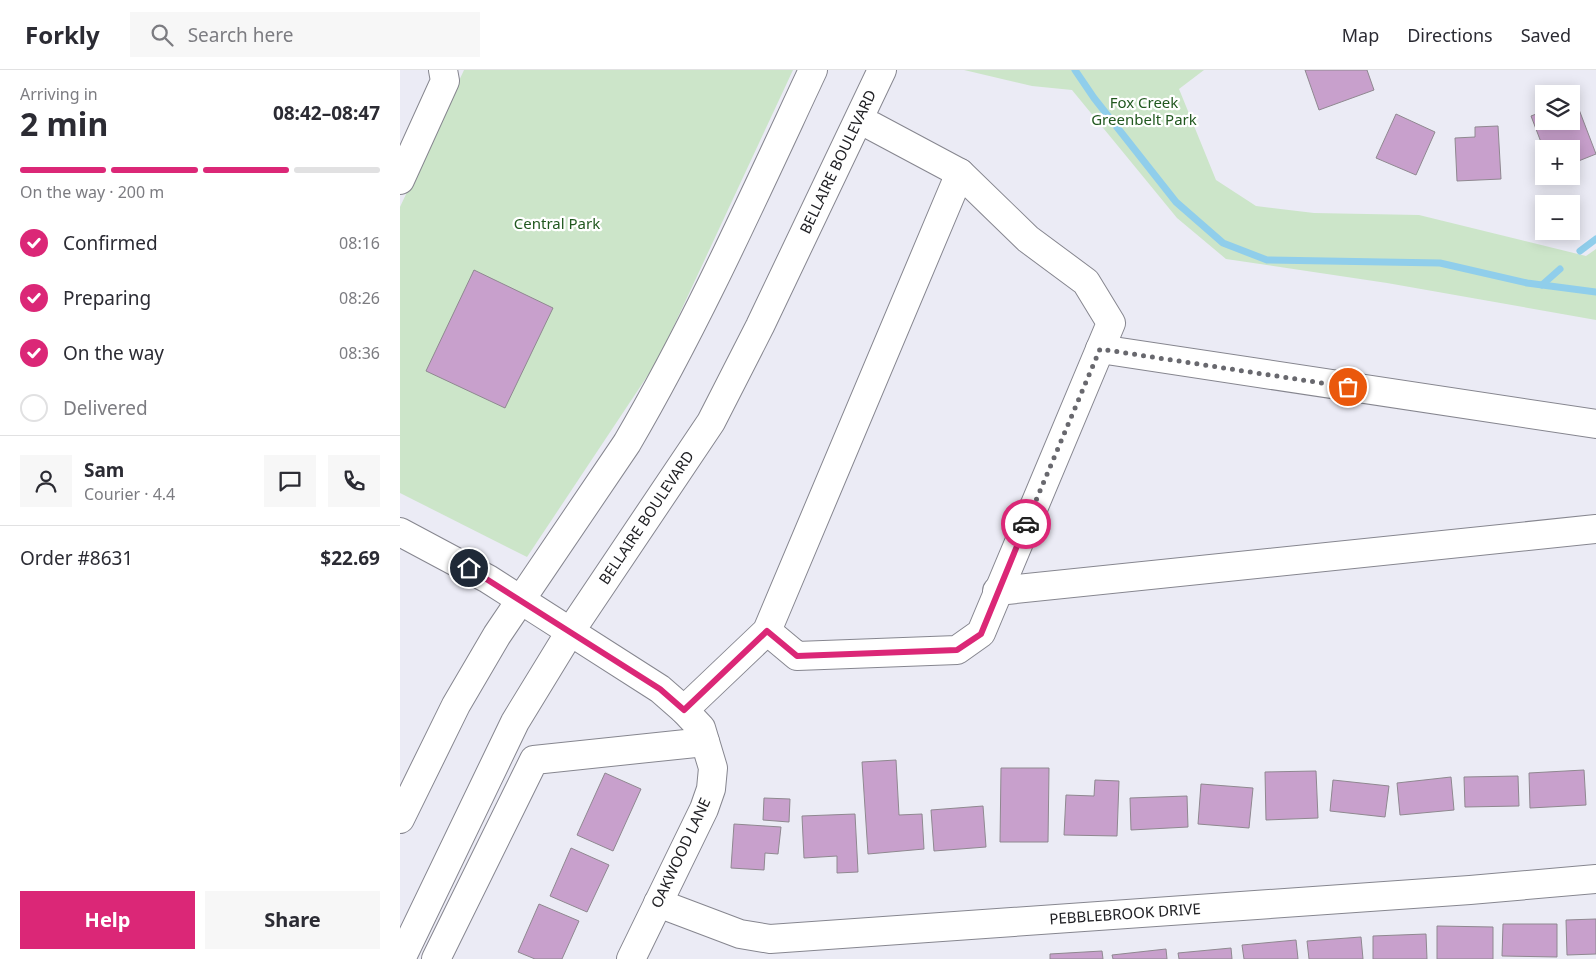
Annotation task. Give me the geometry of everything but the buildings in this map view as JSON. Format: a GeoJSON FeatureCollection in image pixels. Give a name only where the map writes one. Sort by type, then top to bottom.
{"type":"FeatureCollection","features":[{"type":"Feature","properties":{"kind":"main road"},"geometry":{"type":"LineString","coordinates":[[400,180],[445,81],[443,70]]}},
{"type":"Feature","properties":{"kind":"main road"},"geometry":{"type":"LineString","coordinates":[[400,819],[456,705],[520,601],[627,443],[656,394],[699,311],[813,70]]}},
{"type":"Feature","properties":{"kind":"main road","name":"BELLAIRE BOULEVARD"},"geometry":{"type":"LineString","coordinates":[[401,959],[515,722],[570,632],[711,422],[760,326],[882,70]]}},
{"type":"Feature","properties":{"kind":"main road"},"geometry":{"type":"LineString","coordinates":[[767,631],[797,656],[957,650],[981,634],[1111,323],[1086,282],[1028,239],[960,173],[872,126]]}},
{"type":"Feature","properties":{"kind":"main road"},"geometry":{"type":"LineString","coordinates":[[684,710],[767,631],[960,173]]}},
{"type":"Feature","properties":{"kind":"main road"},"geometry":{"type":"LineString","coordinates":[[1100,349],[1596,424]]}},
{"type":"Feature","properties":{"kind":"main road"},"geometry":{"type":"LineString","coordinates":[[998,591],[1596,529]]}},
{"type":"Feature","properties":{"kind":"main road","name":"OAKWOOD LANE"},"geometry":{"type":"LineString","coordinates":[[400,532],[454,560],[660,689],[701,728],[714,768],[711,788],[704,809],[631,959]]}},
{"type":"Feature","properties":{"kind":"main road"},"geometry":{"type":"LineString","coordinates":[[436,959],[534,760],[706,742]]}},
{"type":"Feature","properties":{"kind":"main road","name":"PEBBLEBROOK DRIVE"},"geometry":{"type":"LineString","coordinates":[[658,903],[740,934],[770,939],[1460,891],[1596,879]]}},
{"type":"Feature","properties":{"kind":"green space","name":"Central Park"},"geometry":{"type":"Polygon","coordinates":[[[464,70],[793,70],[658,360],[527,557],[400,493],[400,207],[464,70]]]}},
{"type":"Feature","properties":{"kind":"green space","name":"Fox Creek Greenbelt Park"},"geometry":{"type":"Polygon","coordinates":[[[964,70],[1204,70],[1179,89],[1216,180],[1256,206],[1314,213],[1419,215],[1586,256],[1596,249],[1596,320],[1387,283],[1226,259],[1177,218],[1072,90],[1032,86],[964,70]]]}},
{"type":"Feature","properties":{"kind":"waterway"},"geometry":{"type":"LineString","coordinates":[[1075,70],[1094,98],[1176,202],[1223,243],[1267,260],[1440,263],[1527,283],[1596,292]]}},
{"type":"Feature","properties":{"kind":"waterway"},"geometry":{"type":"LineString","coordinates":[[1580,251],[1596,239]]}},
{"type":"Feature","properties":{"kind":"waterway"},"geometry":{"type":"LineString","coordinates":[[1542,285],[1560,269]]}},
{"type":"Feature","properties":{"kind":"way so far"},"geometry":{"type":"LineString","coordinates":[[1026,524],[1100,349],[1348,387]]}},
{"type":"Feature","properties":{"kind":"route"},"geometry":{"type":"LineString","coordinates":[[469,568],[660,689],[684,710],[767,631],[797,656],[957,650],[981,634],[1026,524]]}}]}
